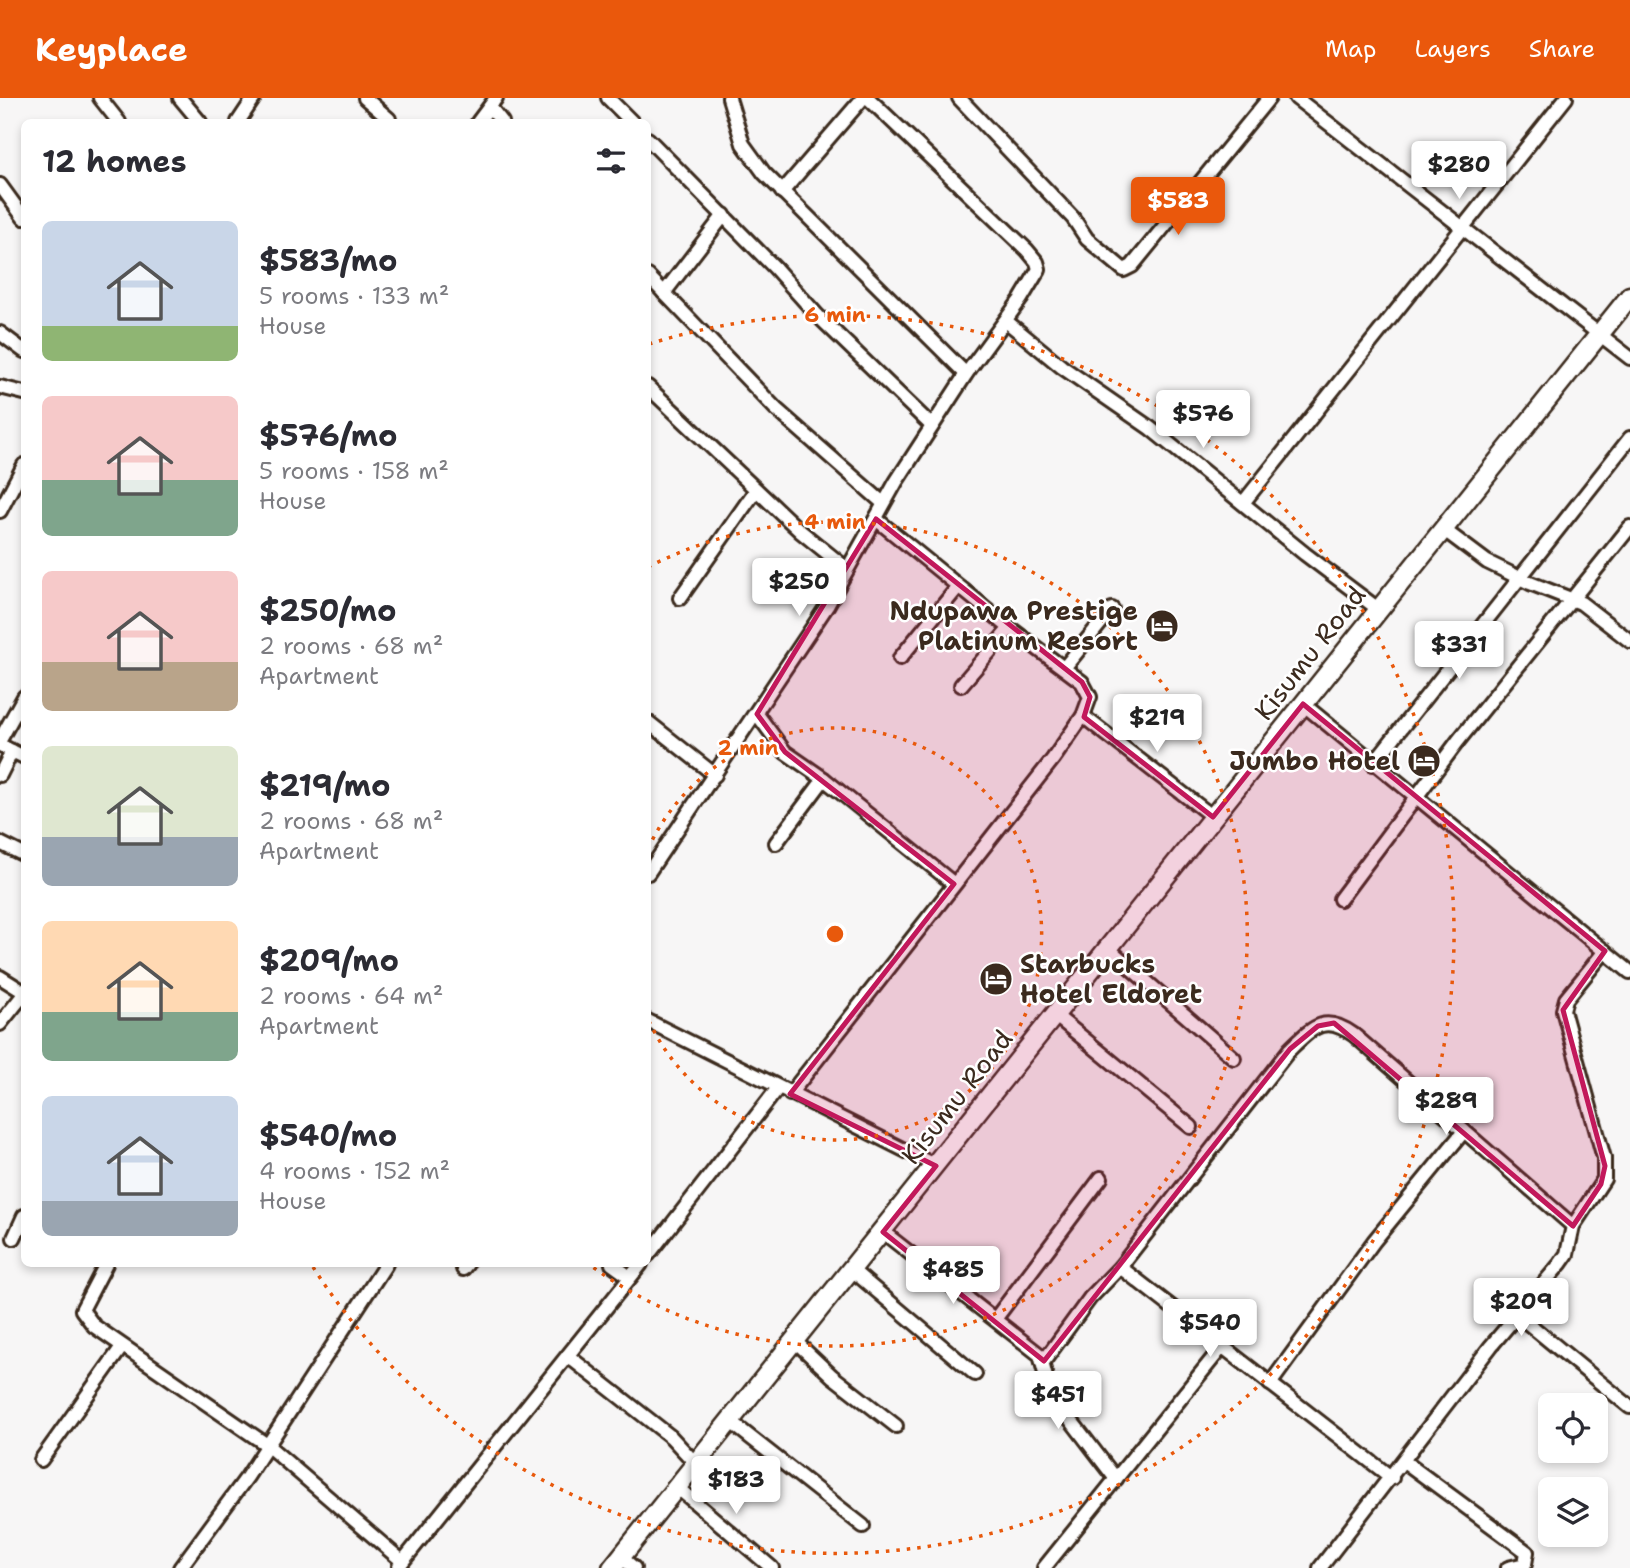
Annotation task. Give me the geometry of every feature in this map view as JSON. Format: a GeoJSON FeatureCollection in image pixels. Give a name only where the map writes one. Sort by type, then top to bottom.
{"type":"FeatureCollection","features":[{"type":"Feature","properties":{"kind":"highway","name":"Kisumu Road"},"geometry":{"type":"LineString","coordinates":[[622,1564],[696,1464],[1630,296]]}},
{"type":"Feature","properties":{"kind":"street"},"geometry":{"type":"LineString","coordinates":[[100,98],[117,119]]}},
{"type":"Feature","properties":{"kind":"street"},"geometry":{"type":"LineString","coordinates":[[180,98],[198,119]]}},
{"type":"Feature","properties":{"kind":"street"},"geometry":{"type":"LineString","coordinates":[[240,119],[254,98]]}},
{"type":"Feature","properties":{"kind":"street"},"geometry":{"type":"LineString","coordinates":[[365,98],[389,119]]}},
{"type":"Feature","properties":{"kind":"street"},"geometry":{"type":"LineString","coordinates":[[608,98],[629,119]]}},
{"type":"Feature","properties":{"kind":"street"},"geometry":{"type":"LineString","coordinates":[[729,98],[743,144],[782,192],[966,374]]}},
{"type":"Feature","properties":{"kind":"street"},"geometry":{"type":"LineString","coordinates":[[651,869],[827,606],[883,503],[932,426],[1037,274],[1037,262],[865,98],[782,192]]}},
{"type":"Feature","properties":{"kind":"street"},"geometry":{"type":"LineString","coordinates":[[959,98],[1073,218],[1087,239],[1124,270],[1132,266],[1269,98]]}},
{"type":"Feature","properties":{"kind":"street"},"geometry":{"type":"LineString","coordinates":[[1296,98],[1630,358]]}},
{"type":"Feature","properties":{"kind":"street"},"geometry":{"type":"LineString","coordinates":[[1243,503],[1462,225],[1566,98]]}},
{"type":"Feature","properties":{"kind":"street"},"geometry":{"type":"LineString","coordinates":[[480,119],[493,103],[501,119]]}},
{"type":"Feature","properties":{"kind":"street"},"geometry":{"type":"LineString","coordinates":[[651,142],[724,215],[817,315],[932,426]]}},
{"type":"Feature","properties":{"kind":"street"},"geometry":{"type":"LineString","coordinates":[[0,185],[21,214]]}},
{"type":"Feature","properties":{"kind":"street"},"geometry":{"type":"LineString","coordinates":[[664,293],[724,215]]}},
{"type":"Feature","properties":{"kind":"street"},"geometry":{"type":"LineString","coordinates":[[651,279],[776,410],[883,503]]}},
{"type":"Feature","properties":{"kind":"street"},"geometry":{"type":"LineString","coordinates":[[1006,321],[1062,367],[1150,428],[1378,609]]}},
{"type":"Feature","properties":{"kind":"street"},"geometry":{"type":"LineString","coordinates":[[0,333],[21,349]]}},
{"type":"Feature","properties":{"kind":"street"},"geometry":{"type":"LineString","coordinates":[[0,387],[21,392]]}},
{"type":"Feature","properties":{"kind":"street"},"geometry":{"type":"LineString","coordinates":[[651,390],[756,490],[847,569]]}},
{"type":"Feature","properties":{"kind":"street"},"geometry":{"type":"LineString","coordinates":[[1373,764],[1630,438]]}},
{"type":"Feature","properties":{"kind":"street"},"geometry":{"type":"LineString","coordinates":[[0,511],[21,471]]}},
{"type":"Feature","properties":{"kind":"street"},"geometry":{"type":"LineString","coordinates":[[680,598],[756,490]]}},
{"type":"Feature","properties":{"kind":"street"},"geometry":{"type":"LineString","coordinates":[[651,1251],[954,884],[1053,759],[1083,716],[1090,697],[1082,681],[1010,628],[876,519]]}},
{"type":"Feature","properties":{"kind":"street"},"geometry":{"type":"LineString","coordinates":[[1339,899],[1358,870],[1405,815],[1414,797],[1630,527]]}},
{"type":"Feature","properties":{"kind":"street"},"geometry":{"type":"LineString","coordinates":[[1443,529],[1478,556],[1518,577],[1572,598],[1630,641]]}},
{"type":"Feature","properties":{"kind":"street"},"geometry":{"type":"LineString","coordinates":[[900,658],[958,587]]}},
{"type":"Feature","properties":{"kind":"street"},"geometry":{"type":"LineString","coordinates":[[1065,668],[1112,609]]}},
{"type":"Feature","properties":{"kind":"street"},"geometry":{"type":"LineString","coordinates":[[961,685],[1010,628]]}},
{"type":"Feature","properties":{"kind":"street"},"geometry":{"type":"LineString","coordinates":[[0,775],[4,745],[21,704]]}},
{"type":"Feature","properties":{"kind":"street"},"geometry":{"type":"LineString","coordinates":[[1303,704],[1630,972]]}},
{"type":"Feature","properties":{"kind":"street"},"geometry":{"type":"LineString","coordinates":[[757,714],[785,752],[824,779],[954,884]]}},
{"type":"Feature","properties":{"kind":"street"},"geometry":{"type":"LineString","coordinates":[[1083,716],[1213,817]]}},
{"type":"Feature","properties":{"kind":"street"},"geometry":{"type":"LineString","coordinates":[[651,724],[715,775]]}},
{"type":"Feature","properties":{"kind":"street"},"geometry":{"type":"LineString","coordinates":[[4,745],[21,755]]}},
{"type":"Feature","properties":{"kind":"street"},"geometry":{"type":"LineString","coordinates":[[776,844],[824,779]]}},
{"type":"Feature","properties":{"kind":"street"},"geometry":{"type":"LineString","coordinates":[[0,843],[21,854]]}},
{"type":"Feature","properties":{"kind":"street"},"geometry":{"type":"LineString","coordinates":[[1109,949],[1234,1058]]}},
{"type":"Feature","properties":{"kind":"street"},"geometry":{"type":"LineString","coordinates":[[1321,1568],[1405,1462],[1491,1346],[1519,1316],[1567,1254],[1573,1226],[1601,1184],[1605,1166],[1563,1010],[1566,999],[1605,951]]}},
{"type":"Feature","properties":{"kind":"street"},"geometry":{"type":"LineString","coordinates":[[0,977],[21,991]]}},
{"type":"Feature","properties":{"kind":"street"},"geometry":{"type":"LineString","coordinates":[[0,1024],[21,997]]}},
{"type":"Feature","properties":{"kind":"street"},"geometry":{"type":"LineString","coordinates":[[1055,1015],[1191,1127]]}},
{"type":"Feature","properties":{"kind":"street"},"geometry":{"type":"LineString","coordinates":[[651,1023],[936,1166]]}},
{"type":"Feature","properties":{"kind":"street"},"geometry":{"type":"LineString","coordinates":[[1044,1361],[1090,1298],[1120,1267],[1290,1049],[1318,1026],[1334,1023],[1348,1031],[1573,1226]]}},
{"type":"Feature","properties":{"kind":"street"},"geometry":{"type":"LineString","coordinates":[[1270,1384],[1374,1241],[1464,1131]]}},
{"type":"Feature","properties":{"kind":"street"},"geometry":{"type":"LineString","coordinates":[[996,1318],[1101,1178]]}},
{"type":"Feature","properties":{"kind":"street"},"geometry":{"type":"LineString","coordinates":[[14,1238],[21,1223]]}},
{"type":"Feature","properties":{"kind":"street"},"geometry":{"type":"LineString","coordinates":[[883,1232],[1032,1346],[1044,1361],[1047,1381],[1060,1406],[1116,1479]]}},
{"type":"Feature","properties":{"kind":"street"},"geometry":{"type":"LineString","coordinates":[[104,1267],[82,1310],[94,1326],[121,1348],[267,1445],[400,1565],[638,1267]]}},
{"type":"Feature","properties":{"kind":"street"},"geometry":{"type":"LineString","coordinates":[[180,1568],[267,1445],[384,1267]]}},
{"type":"Feature","properties":{"kind":"street"},"geometry":{"type":"LineString","coordinates":[[616,1267],[630,1277]]}},
{"type":"Feature","properties":{"kind":"street"},"geometry":{"type":"LineString","coordinates":[[1120,1267],[1392,1478]]}},
{"type":"Feature","properties":{"kind":"street"},"geometry":{"type":"LineString","coordinates":[[852,1270],[975,1374]]}},
{"type":"Feature","properties":{"kind":"street"},"geometry":{"type":"LineString","coordinates":[[1519,1316],[1630,1407]]}},
{"type":"Feature","properties":{"kind":"street"},"geometry":{"type":"LineString","coordinates":[[795,1341],[832,1376],[896,1426]]}},
{"type":"Feature","properties":{"kind":"street"},"geometry":{"type":"LineString","coordinates":[[1044,1568],[1222,1347]]}},
{"type":"Feature","properties":{"kind":"street"},"geometry":{"type":"LineString","coordinates":[[41,1460],[121,1348]]}},
{"type":"Feature","properties":{"kind":"street"},"geometry":{"type":"LineString","coordinates":[[568,1356],[671,1437],[696,1464]]}},
{"type":"Feature","properties":{"kind":"street"},"geometry":{"type":"LineString","coordinates":[[731,1422],[863,1526]]}},
{"type":"Feature","properties":{"kind":"street"},"geometry":{"type":"LineString","coordinates":[[1405,1462],[1527,1552],[1525,1564],[1508,1568]]}},
{"type":"Feature","properties":{"kind":"street"},"geometry":{"type":"LineString","coordinates":[[678,1488],[772,1568]]}},
{"type":"Feature","properties":{"kind":"highlighted area"},"geometry":{"type":"Polygon","coordinates":[[[876,519],[1082,682],[1090,697],[1084,717],[1213,817],[1303,704],[1605,951],[1563,1010],[1605,1166],[1601,1184],[1573,1226],[1334,1023],[1318,1026],[1290,1049],[1044,1361],[883,1232],[936,1166],[790,1094],[954,884],[785,752],[757,714],[876,519]]]}},
{"type":"Feature","properties":{"kind":"place","name":"Ndupawa Prestige Platinum Resort"},"geometry":{"type":"Point","coordinates":[1162,626]}},
{"type":"Feature","properties":{"kind":"place","name":"Jumbo Hotel"},"geometry":{"type":"Point","coordinates":[1424,761]}},
{"type":"Feature","properties":{"kind":"place","name":"Starbucks Hotel Eldoret"},"geometry":{"type":"Point","coordinates":[996,979]}}]}
